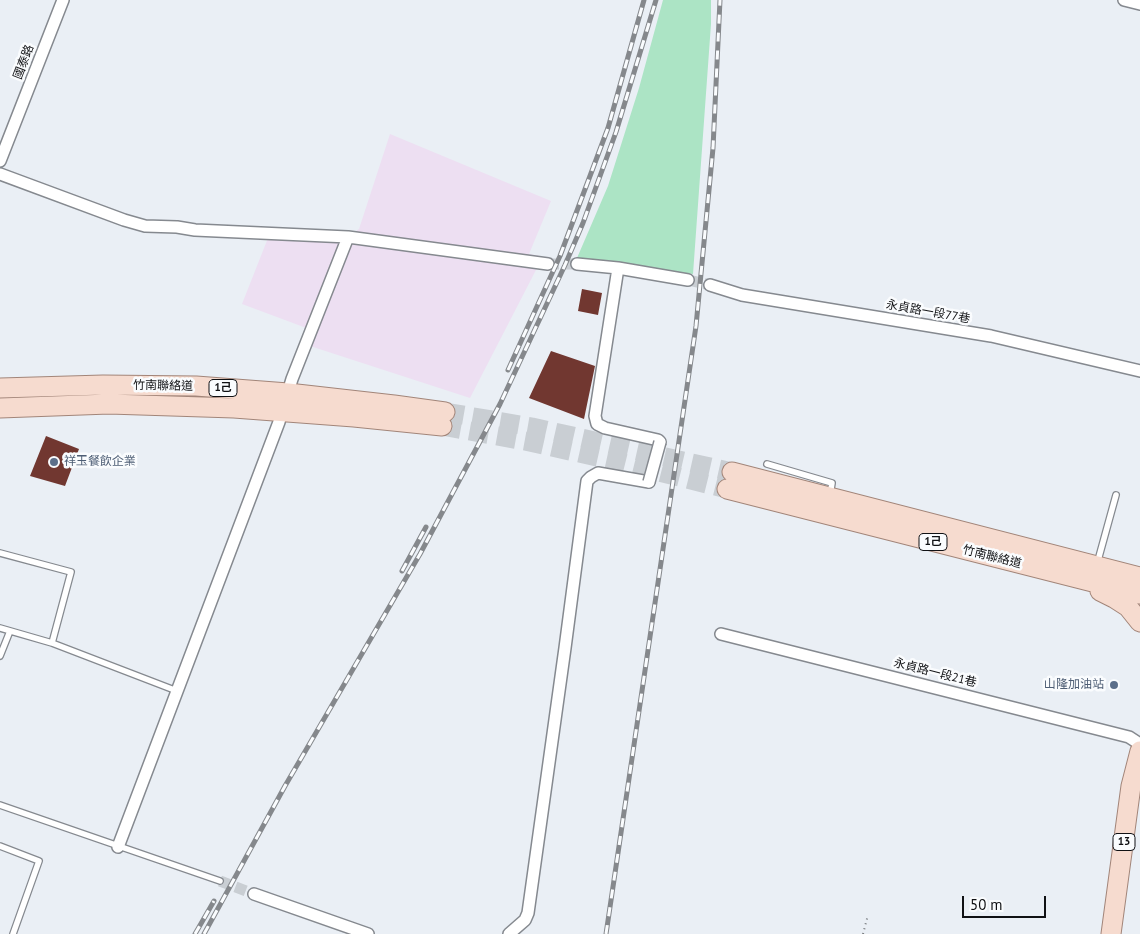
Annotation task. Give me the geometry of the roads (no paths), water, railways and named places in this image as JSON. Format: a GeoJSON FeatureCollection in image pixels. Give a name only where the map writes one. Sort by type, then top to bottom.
{"type":"FeatureCollection","features":[{"type":"Feature","properties":{"kind":"main road","name":"竹南聯絡道"},"geometry":{"type":"LineString","coordinates":[[0,388],[121,385],[196,386],[288,392],[394,405],[443,419],[354,416],[234,408],[110,404],[0,408]]}},
{"type":"Feature","properties":{"kind":"main road","name":"竹南聯絡道"},"geometry":{"type":"LineString","coordinates":[[1140,577],[830,498],[729,481],[1067,576],[1140,594]]}},
{"type":"Feature","properties":{"kind":"main road"},"geometry":{"type":"LineString","coordinates":[[1103,568],[1140,563]]}},
{"type":"Feature","properties":{"kind":"main road"},"geometry":{"type":"LineString","coordinates":[[1067,576],[1114,598],[1128,608],[1140,622]]}},
{"type":"Feature","properties":{"kind":"main road","name":"13"},"geometry":{"type":"LineString","coordinates":[[1111,934],[1131,786],[1140,751]]}},
{"type":"Feature","properties":{"kind":"street","name":"國泰路"},"geometry":{"type":"LineString","coordinates":[[0,162],[63,0]]}},
{"type":"Feature","properties":{"kind":"street"},"geometry":{"type":"LineString","coordinates":[[1124,0],[1140,4]]}},
{"type":"Feature","properties":{"kind":"street"},"geometry":{"type":"LineString","coordinates":[[0,174],[124,220],[146,226],[348,237],[548,264]]}},
{"type":"Feature","properties":{"kind":"street"},"geometry":{"type":"LineString","coordinates":[[118,847],[348,237]]}},
{"type":"Feature","properties":{"kind":"street"},"geometry":{"type":"LineString","coordinates":[[577,264],[618,268],[688,280]]}},
{"type":"Feature","properties":{"kind":"street"},"geometry":{"type":"LineString","coordinates":[[509,934],[525,920],[528,913],[587,481],[591,476],[598,473],[650,482],[660,442],[604,428],[597,424],[595,416],[618,268]]}},
{"type":"Feature","properties":{"kind":"street","name":"永貞路一段77巷"},"geometry":{"type":"LineString","coordinates":[[710,285],[742,294],[991,336],[1140,371]]}},
{"type":"Feature","properties":{"kind":"street","name":"永貞路一段21巷"},"geometry":{"type":"LineString","coordinates":[[721,634],[1129,737],[1140,744]]}},
{"type":"Feature","properties":{"kind":"street"},"geometry":{"type":"LineString","coordinates":[[254,894],[368,934]]}},
{"type":"Feature","properties":{"kind":"lane"},"geometry":{"type":"LineString","coordinates":[[767,464],[832,483],[830,498]]}},
{"type":"Feature","properties":{"kind":"lane"},"geometry":{"type":"LineString","coordinates":[[1103,568],[1102,552],[1116,495]]}},
{"type":"Feature","properties":{"kind":"lane"},"geometry":{"type":"LineString","coordinates":[[0,553],[72,572],[52,643]]}},
{"type":"Feature","properties":{"kind":"lane"},"geometry":{"type":"LineString","coordinates":[[0,628],[52,643],[177,691]]}},
{"type":"Feature","properties":{"kind":"lane"},"geometry":{"type":"LineString","coordinates":[[0,656],[10,631]]}},
{"type":"Feature","properties":{"kind":"lane"},"geometry":{"type":"LineString","coordinates":[[0,805],[220,881]]}},
{"type":"Feature","properties":{"kind":"lane"},"geometry":{"type":"LineString","coordinates":[[0,846],[39,861],[14,934]]}},
{"type":"Feature","properties":{"kind":"tunnel"},"geometry":{"type":"LineString","coordinates":[[548,264],[577,264]]}},
{"type":"Feature","properties":{"kind":"tunnel"},"geometry":{"type":"LineString","coordinates":[[688,280],[710,285]]}},
{"type":"Feature","properties":{"kind":"tunnel"},"geometry":{"type":"LineString","coordinates":[[445,412],[532,427],[732,472]]}},
{"type":"Feature","properties":{"kind":"tunnel"},"geometry":{"type":"LineString","coordinates":[[442,426],[525,441],[727,489]]}},
{"type":"Feature","properties":{"kind":"tunnel"},"geometry":{"type":"LineString","coordinates":[[220,881],[254,894]]}},
{"type":"Feature","properties":{"kind":"railway"},"geometry":{"type":"LineString","coordinates":[[508,370],[560,256],[608,128],[644,0]]}},
{"type":"Feature","properties":{"kind":"railway"},"geometry":{"type":"LineString","coordinates":[[204,934],[285,786],[420,554],[500,404],[583,223],[616,132],[656,0]]}},
{"type":"Feature","properties":{"kind":"railway"},"geometry":{"type":"LineString","coordinates":[[606,934],[696,326],[713,148],[720,0]]}},
{"type":"Feature","properties":{"kind":"railway"},"geometry":{"type":"LineString","coordinates":[[402,571],[426,527]]}},
{"type":"Feature","properties":{"kind":"railway"},"geometry":{"type":"LineString","coordinates":[[195,934],[214,901]]}},
{"type":"Feature","properties":{"kind":"place","name":"祥玉餐飲企業"},"geometry":{"type":"Point","coordinates":[54,462]}},
{"type":"Feature","properties":{"kind":"place","name":"山隆加油站"},"geometry":{"type":"Point","coordinates":[1114,685]}}]}
